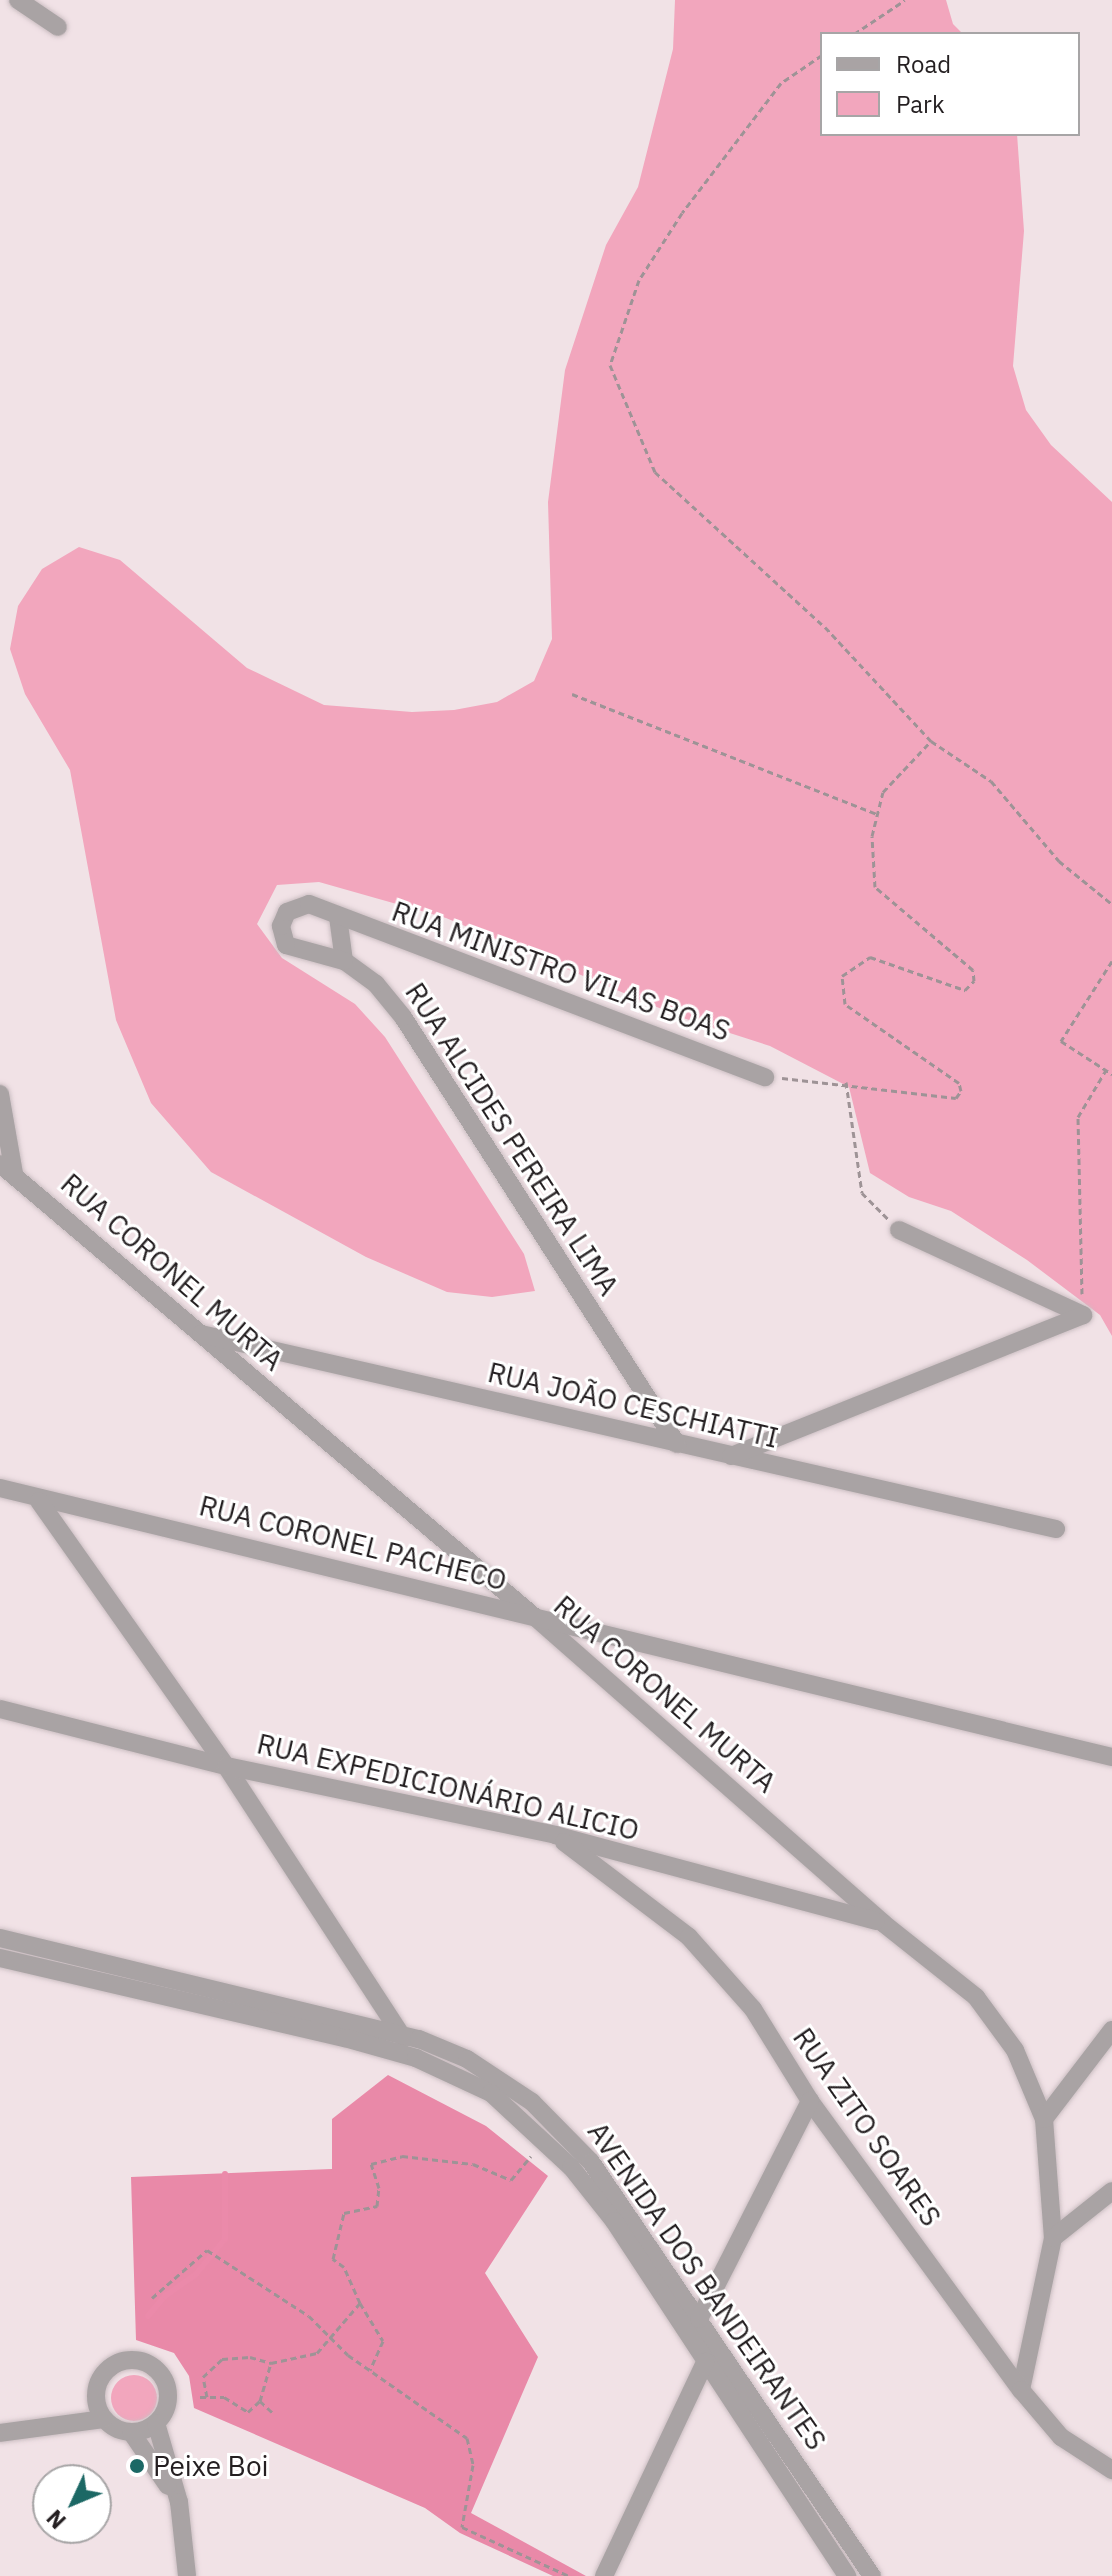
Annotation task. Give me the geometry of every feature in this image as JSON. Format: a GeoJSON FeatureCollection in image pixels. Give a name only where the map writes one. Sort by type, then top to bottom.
{"type":"FeatureCollection","features":[{"type":"Feature","properties":{"kind":"street"},"geometry":{"type":"LineString","coordinates":[[18,0],[58,27]]}},
{"type":"Feature","properties":{"kind":"street","name":"RUA ALCIDES PEREIRA LIMA"},"geometry":{"type":"LineString","coordinates":[[338,917],[309,904],[287,912],[281,926],[286,945],[344,961],[376,984],[403,1017],[677,1444]]}},
{"type":"Feature","properties":{"kind":"street"},"geometry":{"type":"LineString","coordinates":[[338,917],[344,961]]}},
{"type":"Feature","properties":{"kind":"street","name":"RUA MINISTRO VILAS BOAS"},"geometry":{"type":"LineString","coordinates":[[338,917],[765,1077]]}},
{"type":"Feature","properties":{"kind":"street"},"geometry":{"type":"LineString","coordinates":[[0,1094],[7,1168]]}},
{"type":"Feature","properties":{"kind":"street","name":"RUA CORONEL MURTA"},"geometry":{"type":"LineString","coordinates":[[7,1168],[536,1618],[883,1923],[976,1997],[1015,2050],[1044,2119],[1053,2238],[1021,2390]]}},
{"type":"Feature","properties":{"kind":"street"},"geometry":{"type":"LineString","coordinates":[[899,1230],[1083,1315]]}},
{"type":"Feature","properties":{"kind":"street"},"geometry":{"type":"LineString","coordinates":[[731,1456],[1083,1315]]}},
{"type":"Feature","properties":{"kind":"street","name":"RUA JOÃO CESCHIATTI"},"geometry":{"type":"LineString","coordinates":[[198,1333],[1056,1529]]}},
{"type":"Feature","properties":{"kind":"street","name":"RUA CORONEL PACHECO"},"geometry":{"type":"LineString","coordinates":[[0,1488],[39,1501],[200,1534],[1112,1757]]}},
{"type":"Feature","properties":{"kind":"street"},"geometry":{"type":"LineString","coordinates":[[39,1501],[226,1766],[416,2058]]}},
{"type":"Feature","properties":{"kind":"street","name":"RUA EXPEDICIONÁRIO ALICIO"},"geometry":{"type":"LineString","coordinates":[[0,1709],[226,1766],[555,1835],[883,1923]]}},
{"type":"Feature","properties":{"kind":"street","name":"RUA ZITO SOARES"},"geometry":{"type":"LineString","coordinates":[[555,1835],[689,1937],[753,2009],[810,2101],[1021,2390],[1061,2437],[1112,2470]]}},
{"type":"Feature","properties":{"kind":"street","name":"AVENIDA DOS BANDEIRANTES"},"geometry":{"type":"LineString","coordinates":[[0,1938],[402,2035],[467,2059],[557,2123],[591,2162],[872,2576]]}},
{"type":"Feature","properties":{"kind":"street","name":"AVENIDA DOS BANDEIRANTES"},"geometry":{"type":"LineString","coordinates":[[0,1958],[416,2058],[491,2093],[544,2141],[614,2221],[847,2576]]}},
{"type":"Feature","properties":{"kind":"street"},"geometry":{"type":"LineString","coordinates":[[1044,2119],[1112,2030]]}},
{"type":"Feature","properties":{"kind":"street"},"geometry":{"type":"LineString","coordinates":[[699,2319],[810,2101]]}},
{"type":"Feature","properties":{"kind":"street"},"geometry":{"type":"LineString","coordinates":[[1053,2238],[1112,2191]]}},
{"type":"Feature","properties":{"kind":"street"},"geometry":{"type":"LineString","coordinates":[[104,2419],[97,2387],[109,2368],[129,2360],[151,2365],[165,2382],[167,2405],[156,2423],[131,2432]]}},
{"type":"Feature","properties":{"kind":"street"},"geometry":{"type":"LineString","coordinates":[[604,2576],[705,2362]]}},
{"type":"Feature","properties":{"kind":"street"},"geometry":{"type":"LineString","coordinates":[[0,2433],[104,2419],[131,2432],[179,2502]]}},
{"type":"Feature","properties":{"kind":"street"},"geometry":{"type":"LineString","coordinates":[[156,2423],[179,2502],[187,2576]]}},
{"type":"Feature","properties":{"kind":"path"},"geometry":{"type":"LineString","coordinates":[[857,32],[905,0]]}},
{"type":"Feature","properties":{"kind":"path"},"geometry":{"type":"LineString","coordinates":[[820,56],[781,83],[682,213],[639,280],[610,365],[655,472],[825,627],[931,741],[991,781],[1059,861],[1112,904]]}},
{"type":"Feature","properties":{"kind":"path"},"geometry":{"type":"LineString","coordinates":[[572,694],[877,814]]}},
{"type":"Feature","properties":{"kind":"path"},"geometry":{"type":"LineString","coordinates":[[765,1077],[846,1082],[956,1098],[961,1091],[959,1083],[845,1004],[842,976],[870,957],[965,990],[974,981],[973,970],[875,887],[872,836],[883,792],[931,741]]}},
{"type":"Feature","properties":{"kind":"path"},"geometry":{"type":"LineString","coordinates":[[1112,961],[1061,1041],[1112,1074]]}},
{"type":"Feature","properties":{"kind":"path"},"geometry":{"type":"LineString","coordinates":[[1083,1315],[1078,1117],[1106,1070]]}},
{"type":"Feature","properties":{"kind":"path"},"geometry":{"type":"LineString","coordinates":[[846,1082],[862,1193],[899,1230]]}},
{"type":"Feature","properties":{"kind":"path"},"geometry":{"type":"LineString","coordinates":[[369,2370],[383,2341],[360,2303],[344,2267],[333,2259],[344,2213],[377,2206],[379,2188],[371,2164],[402,2156],[473,2164],[511,2180],[544,2141]]}},
{"type":"Feature","properties":{"kind":"path"},"geometry":{"type":"LineString","coordinates":[[152,2298],[207,2250],[309,2316],[369,2370],[467,2438],[473,2465],[462,2527],[569,2576]]}},
{"type":"Feature","properties":{"kind":"path"},"geometry":{"type":"LineString","coordinates":[[207,2397],[203,2377],[222,2359],[250,2357],[271,2363],[317,2353],[360,2303]]}},
{"type":"Feature","properties":{"kind":"path"},"geometry":{"type":"LineString","coordinates":[[200,2397],[224,2397],[248,2412],[260,2401],[271,2363]]}},
{"type":"Feature","properties":{"kind":"path"},"geometry":{"type":"LineString","coordinates":[[260,2401],[273,2413]]}},
{"type":"Feature","properties":{"kind":"green space"},"geometry":{"type":"Polygon","coordinates":[[[675,0],[946,0],[953,24],[961,32],[820,32],[820,136],[1017,136],[1024,231],[1013,366],[1026,410],[1051,445],[1112,502],[1112,1336],[1100,1315],[1027,1260],[951,1211],[909,1197],[870,1173],[849,1087],[770,1046],[683,1018],[446,918],[319,882],[277,885],[257,924],[282,958],[355,1004],[385,1037],[524,1254],[535,1291],[492,1297],[447,1292],[366,1257],[211,1172],[151,1103],[116,1020],[70,770],[25,694],[10,649],[18,606],[42,569],[79,547],[120,560],[247,668],[324,705],[412,712],[454,710],[497,702],[534,681],[552,639],[548,502],[565,370],[606,245],[638,187],[673,49],[675,0]]]}},
{"type":"Feature","properties":{"kind":"green space"},"geometry":{"type":"Polygon","coordinates":[[[134,2375],[150,2382],[157,2398],[150,2414],[134,2421],[118,2414],[111,2398],[118,2382],[134,2375]]]}},
{"type":"Feature","properties":{"kind":"shaded area"},"geometry":{"type":"Polygon","coordinates":[[[388,2075],[486,2126],[548,2176],[485,2273],[538,2357],[471,2513],[586,2576],[553,2576],[460,2533],[425,2508],[194,2408],[189,2376],[174,2353],[136,2340],[131,2177],[332,2169],[332,2119],[388,2075]]]}},
{"type":"Feature","properties":{"kind":"waterway"},"geometry":{"type":"LineString","coordinates":[[148,2316],[165,2296],[196,2274],[225,2239],[225,2174]]}},
{"type":"Feature","properties":{"kind":"place","name":"Peixe Boi"},"geometry":{"type":"Point","coordinates":[137,2466]}}]}
